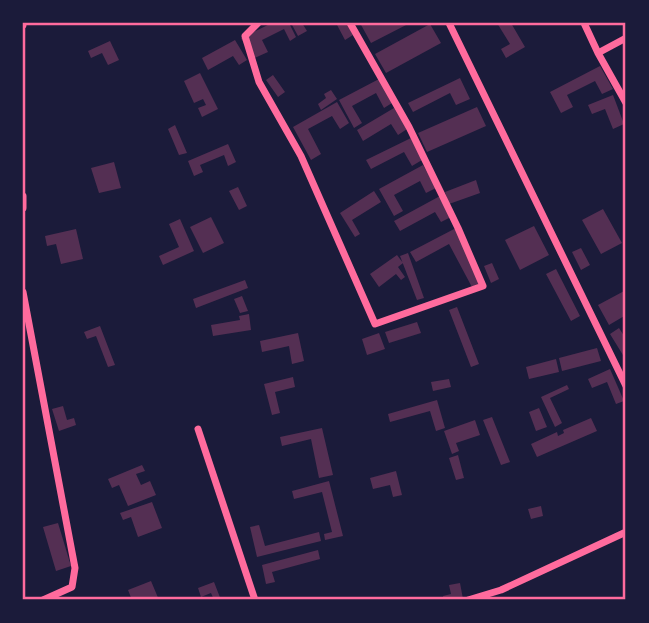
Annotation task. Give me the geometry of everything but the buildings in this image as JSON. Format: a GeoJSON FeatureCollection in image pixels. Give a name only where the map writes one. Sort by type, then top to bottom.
{"type":"FeatureCollection","features":[{"type":"Feature","properties":{"kind":"street"},"geometry":{"type":"LineString","coordinates":[[258,23],[245,36],[259,82],[301,156],[375,324],[482,286],[458,228],[409,127],[350,23]]}},
{"type":"Feature","properties":{"kind":"street"},"geometry":{"type":"LineString","coordinates":[[449,23],[626,386]]}},
{"type":"Feature","properties":{"kind":"street"},"geometry":{"type":"LineString","coordinates":[[584,23],[626,103]]}},
{"type":"Feature","properties":{"kind":"street"},"geometry":{"type":"LineString","coordinates":[[598,52],[626,38]]}},
{"type":"Feature","properties":{"kind":"street"},"geometry":{"type":"LineString","coordinates":[[23,196],[23,208]]}},
{"type":"Feature","properties":{"kind":"street"},"geometry":{"type":"LineString","coordinates":[[23,292],[75,568],[72,587],[43,600]]}},
{"type":"Feature","properties":{"kind":"street"},"geometry":{"type":"LineString","coordinates":[[198,429],[255,600]]}},
{"type":"Feature","properties":{"kind":"street"},"geometry":{"type":"LineString","coordinates":[[468,600],[501,590],[626,532]]}}]}
